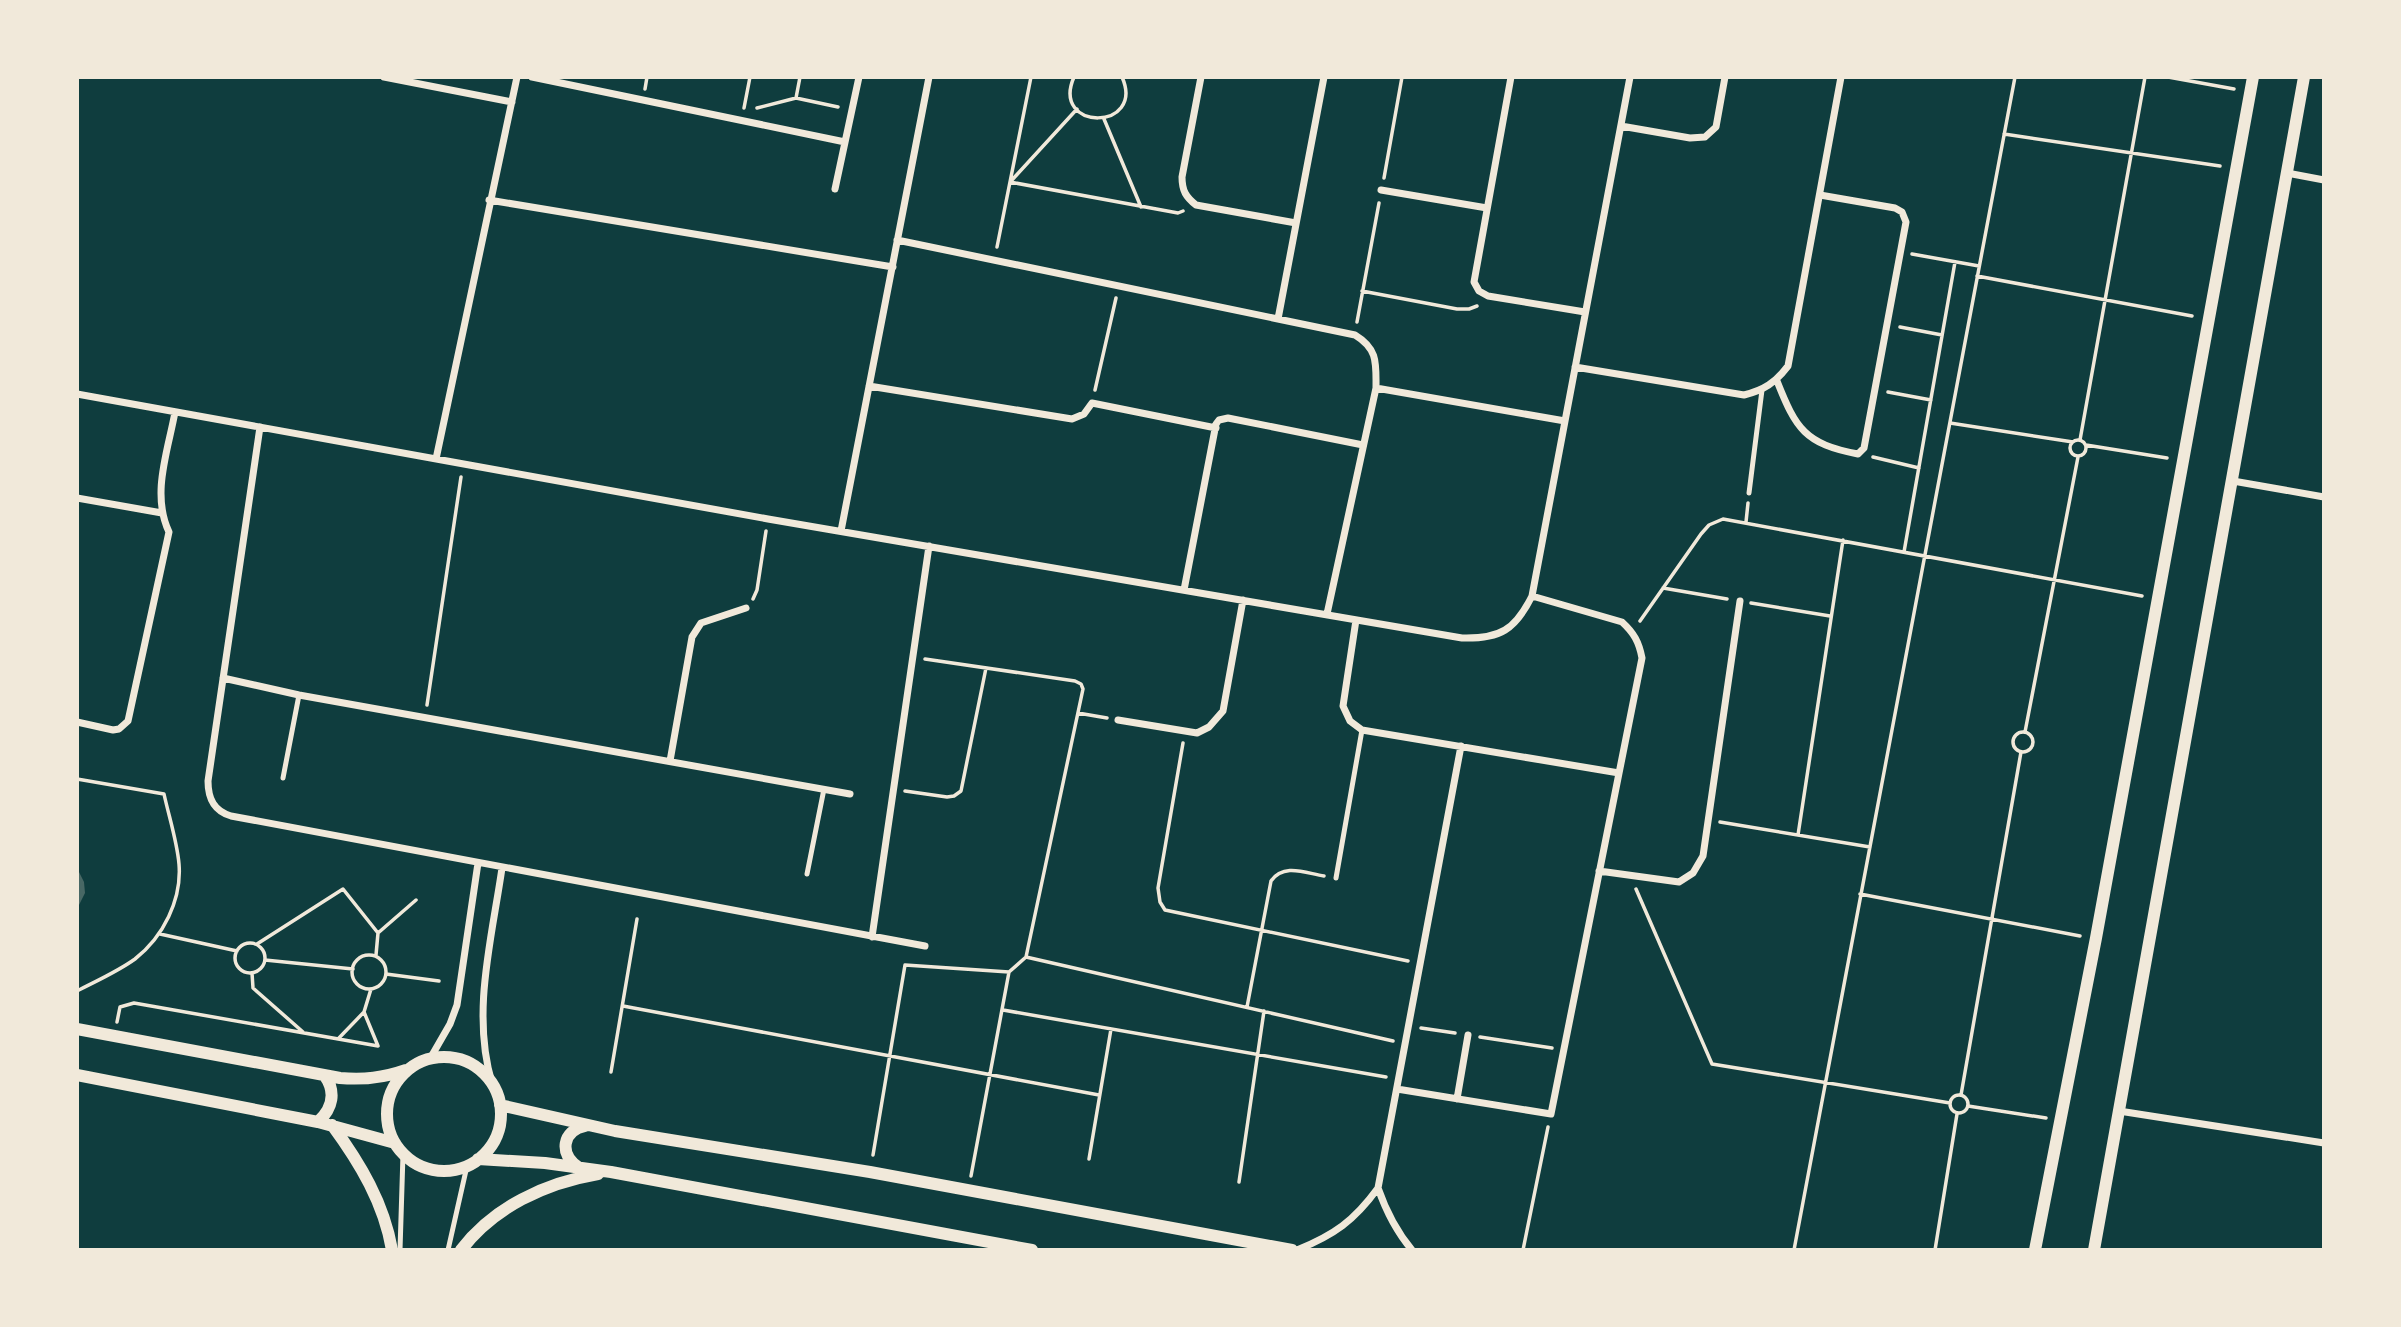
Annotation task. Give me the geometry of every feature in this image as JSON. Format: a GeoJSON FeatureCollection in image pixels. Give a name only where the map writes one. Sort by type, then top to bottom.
{"type":"FeatureCollection","features":[{"type":"Feature","properties":{"kind":"street"},"geometry":{"type":"LineString","coordinates":[[384,77],[512,102]]}},
{"type":"Feature","properties":{"kind":"street"},"geometry":{"type":"LineString","coordinates":[[436,459],[517,77]]}},
{"type":"Feature","properties":{"kind":"street"},"geometry":{"type":"LineString","coordinates":[[532,77],[845,142]]}},
{"type":"Feature","properties":{"kind":"street"},"geometry":{"type":"LineString","coordinates":[[835,189],[859,77]]}},
{"type":"Feature","properties":{"kind":"street"},"geometry":{"type":"LineString","coordinates":[[841,531],[929,77]]}},
{"type":"Feature","properties":{"kind":"street"},"geometry":{"type":"LineString","coordinates":[[1201,77],[1182,177],[1182,188],[1187,198],[1196,205],[1296,223]]}},
{"type":"Feature","properties":{"kind":"street"},"geometry":{"type":"LineString","coordinates":[[1278,319],[1324,77]]}},
{"type":"Feature","properties":{"kind":"street"},"geometry":{"type":"LineString","coordinates":[[1511,77],[1474,282],[1479,291],[1489,296],[1585,312]]}},
{"type":"Feature","properties":{"kind":"street"},"geometry":{"type":"LineString","coordinates":[[77,394],[768,519],[1462,638],[1485,639],[1506,631],[1522,616],[1532,596],[1630,77]]}},
{"type":"Feature","properties":{"kind":"street"},"geometry":{"type":"LineString","coordinates":[[1621,126],[1690,138],[1705,137],[1716,127],[1725,77]]}},
{"type":"Feature","properties":{"kind":"street"},"geometry":{"type":"LineString","coordinates":[[1575,367],[1744,395],[1762,390],[1777,381],[1788,366],[1842,77]]}},
{"type":"Feature","properties":{"kind":"street"},"geometry":{"type":"LineString","coordinates":[[2035,1250],[2096,939],[2253,77]]}},
{"type":"Feature","properties":{"kind":"street"},"geometry":{"type":"LineString","coordinates":[[2096,1246],[2304,77]]}},
{"type":"Feature","properties":{"kind":"street"},"geometry":{"type":"LineString","coordinates":[[2287,173],[2324,180]]}},
{"type":"Feature","properties":{"kind":"street"},"geometry":{"type":"LineString","coordinates":[[1381,190],[1487,208]]}},
{"type":"Feature","properties":{"kind":"street"},"geometry":{"type":"LineString","coordinates":[[1777,381],[1797,426],[1810,438],[1827,447],[1858,454],[1864,448],[1906,222],[1902,212],[1895,208],[1820,195]]}},
{"type":"Feature","properties":{"kind":"street"},"geometry":{"type":"LineString","coordinates":[[489,201],[893,267]]}},
{"type":"Feature","properties":{"kind":"street"},"geometry":{"type":"LineString","coordinates":[[897,240],[1354,335],[1369,344],[1376,362],[1376,388],[1327,614]]}},
{"type":"Feature","properties":{"kind":"street"},"geometry":{"type":"LineString","coordinates":[[869,386],[1072,419],[1084,414],[1092,403],[1216,428]]}},
{"type":"Feature","properties":{"kind":"street"},"geometry":{"type":"LineString","coordinates":[[1376,388],[1565,421]]}},
{"type":"Feature","properties":{"kind":"street"},"geometry":{"type":"LineString","coordinates":[[77,722],[113,730],[119,729],[128,721],[169,532],[162,513],[160,489],[175,412]]}},
{"type":"Feature","properties":{"kind":"street"},"geometry":{"type":"LineString","coordinates":[[1184,590],[1219,420],[1228,418],[1363,445]]}},
{"type":"Feature","properties":{"kind":"street"},"geometry":{"type":"LineString","coordinates":[[260,428],[208,790],[215,808],[223,813],[502,868],[925,946]]}},
{"type":"Feature","properties":{"kind":"street"},"geometry":{"type":"LineString","coordinates":[[2233,481],[2324,497]]}},
{"type":"Feature","properties":{"kind":"street"},"geometry":{"type":"LineString","coordinates":[[77,498],[162,513]]}},
{"type":"Feature","properties":{"kind":"street"},"geometry":{"type":"LineString","coordinates":[[872,937],[929,546]]}},
{"type":"Feature","properties":{"kind":"street"},"geometry":{"type":"LineString","coordinates":[[1397,1089],[1551,1114],[1642,658],[1633,631],[1622,622],[1532,596]]}},
{"type":"Feature","properties":{"kind":"street"},"geometry":{"type":"LineString","coordinates":[[1118,720],[1196,733],[1209,727],[1223,711],[1243,600]]}},
{"type":"Feature","properties":{"kind":"street"},"geometry":{"type":"LineString","coordinates":[[1599,871],[1679,882],[1693,873],[1703,856],[1740,601]]}},
{"type":"Feature","properties":{"kind":"street"},"geometry":{"type":"LineString","coordinates":[[670,761],[692,637],[701,623],[746,608]]}},
{"type":"Feature","properties":{"kind":"street"},"geometry":{"type":"LineString","coordinates":[[1356,620],[1343,706],[1350,720],[1362,730],[1619,773]]}},
{"type":"Feature","properties":{"kind":"street"},"geometry":{"type":"LineString","coordinates":[[223,678],[299,695],[850,794]]}},
{"type":"Feature","properties":{"kind":"street"},"geometry":{"type":"LineString","coordinates":[[500,1105],[586,1126],[870,1172],[1295,1250],[1323,1240],[1363,1209],[1378,1188],[1461,746]]}},
{"type":"Feature","properties":{"kind":"street"},"geometry":{"type":"LineString","coordinates":[[430,1058],[450,1024],[457,1005],[478,863]]}},
{"type":"Feature","properties":{"kind":"street"},"geometry":{"type":"LineString","coordinates":[[492,1083],[471,1063],[458,1058],[445,1056],[418,1062],[396,1082],[389,1097],[386,1112],[388,1129],[399,1149],[414,1163],[433,1170],[454,1170],[473,1162],[494,1140],[499,1129],[500,1105],[484,1050],[481,1015],[502,868]]}},
{"type":"Feature","properties":{"kind":"street"},"geometry":{"type":"LineString","coordinates":[[77,1029],[325,1076],[362,1080],[407,1070]]}},
{"type":"Feature","properties":{"kind":"street"},"geometry":{"type":"LineString","coordinates":[[1457,1099],[1468,1035]]}},
{"type":"Feature","properties":{"kind":"street"},"geometry":{"type":"LineString","coordinates":[[77,1075],[332,1125],[399,1149]]}},
{"type":"Feature","properties":{"kind":"street"},"geometry":{"type":"LineString","coordinates":[[318,1122],[325,1116],[332,1100],[332,1091],[325,1076]]}},
{"type":"Feature","properties":{"kind":"street"},"geometry":{"type":"LineString","coordinates":[[2119,1111],[2324,1143]]}},
{"type":"Feature","properties":{"kind":"street"},"geometry":{"type":"LineString","coordinates":[[332,1125],[357,1159],[377,1197],[392,1250]]}},
{"type":"Feature","properties":{"kind":"street"},"geometry":{"type":"LineString","coordinates":[[578,1167],[565,1153],[565,1143],[576,1128],[586,1126]]}},
{"type":"Feature","properties":{"kind":"street"},"geometry":{"type":"LineString","coordinates":[[473,1162],[578,1167],[611,1172],[1032,1250]]}},
{"type":"Feature","properties":{"kind":"street"},"geometry":{"type":"LineString","coordinates":[[461,1250],[499,1213],[534,1192],[572,1178],[611,1172]]}},
{"type":"Feature","properties":{"kind":"street"},"geometry":{"type":"LineString","coordinates":[[1378,1188],[1396,1230],[1412,1250]]}},
{"type":"Feature","properties":{"kind":"lane"},"geometry":{"type":"LineString","coordinates":[[1749,493],[1762,390]]}},
{"type":"Feature","properties":{"kind":"lane"},"geometry":{"type":"LineString","coordinates":[[283,778],[299,695]]}},
{"type":"Feature","properties":{"kind":"lane"},"geometry":{"type":"LineString","coordinates":[[1336,878],[1362,730]]}},
{"type":"Feature","properties":{"kind":"lane"},"geometry":{"type":"LineString","coordinates":[[807,874],[824,789]]}},
{"type":"Feature","properties":{"kind":"lane"},"geometry":{"type":"LineString","coordinates":[[399,1149],[400,1250]]}},
{"type":"Feature","properties":{"kind":"lane"},"geometry":{"type":"LineString","coordinates":[[448,1250],[473,1162]]}},
{"type":"Feature","properties":{"kind":"path"},"geometry":{"type":"LineString","coordinates":[[742,121],[750,77]]}},
{"type":"Feature","properties":{"kind":"path"},"geometry":{"type":"LineString","coordinates":[[796,97],[800,77]]}},
{"type":"Feature","properties":{"kind":"path"},"geometry":{"type":"LineString","coordinates":[[995,260],[1031,77]]}},
{"type":"Feature","properties":{"kind":"path"},"geometry":{"type":"LineString","coordinates":[[1074,77],[1070,94],[1077,109],[1084,116],[1094,119],[1104,119],[1120,108],[1126,89],[1122,77]]}},
{"type":"Feature","properties":{"kind":"path"},"geometry":{"type":"LineString","coordinates":[[1354,335],[1402,77]]}},
{"type":"Feature","properties":{"kind":"path"},"geometry":{"type":"LineString","coordinates":[[1794,1250],[2015,77]]}},
{"type":"Feature","properties":{"kind":"path"},"geometry":{"type":"LineString","coordinates":[[2080,440],[2145,77]]}},
{"type":"Feature","properties":{"kind":"path"},"geometry":{"type":"LineString","coordinates":[[2168,77],[2250,92]]}},
{"type":"Feature","properties":{"kind":"path"},"geometry":{"type":"LineString","coordinates":[[744,112],[796,97],[852,111]]}},
{"type":"Feature","properties":{"kind":"path"},"geometry":{"type":"LineString","coordinates":[[1010,181],[1077,109]]}},
{"type":"Feature","properties":{"kind":"path"},"geometry":{"type":"LineString","coordinates":[[1104,119],[1141,206]]}},
{"type":"Feature","properties":{"kind":"path"},"geometry":{"type":"LineString","coordinates":[[2004,134],[2236,168]]}},
{"type":"Feature","properties":{"kind":"path"},"geometry":{"type":"LineString","coordinates":[[1010,181],[1178,213],[1196,205]]}},
{"type":"Feature","properties":{"kind":"path"},"geometry":{"type":"LineString","coordinates":[[1900,252],[1979,266]]}},
{"type":"Feature","properties":{"kind":"path"},"geometry":{"type":"LineString","coordinates":[[1904,552],[1955,262]]}},
{"type":"Feature","properties":{"kind":"path"},"geometry":{"type":"LineString","coordinates":[[1977,276],[2208,318]]}},
{"type":"Feature","properties":{"kind":"path"},"geometry":{"type":"LineString","coordinates":[[1092,403],[1119,286]]}},
{"type":"Feature","properties":{"kind":"path"},"geometry":{"type":"LineString","coordinates":[[1363,291],[1457,309],[1469,309],[1489,296]]}},
{"type":"Feature","properties":{"kind":"path"},"geometry":{"type":"LineString","coordinates":[[1887,325],[1942,335]]}},
{"type":"Feature","properties":{"kind":"path"},"geometry":{"type":"LineString","coordinates":[[1875,390],[1931,400]]}},
{"type":"Feature","properties":{"kind":"path"},"geometry":{"type":"LineString","coordinates":[[1950,423],[2073,442],[2080,440]]}},
{"type":"Feature","properties":{"kind":"path"},"geometry":{"type":"LineString","coordinates":[[2080,440],[2086,445],[2183,461]]}},
{"type":"Feature","properties":{"kind":"path"},"geometry":{"type":"LineString","coordinates":[[2073,442],[2070,449],[2074,456],[2078,457]]}},
{"type":"Feature","properties":{"kind":"path"},"geometry":{"type":"LineString","coordinates":[[2025,733],[2078,457],[2085,453],[2086,445]]}},
{"type":"Feature","properties":{"kind":"path"},"geometry":{"type":"LineString","coordinates":[[1858,454],[1919,468]]}},
{"type":"Feature","properties":{"kind":"path"},"geometry":{"type":"LineString","coordinates":[[425,717],[463,464]]}},
{"type":"Feature","properties":{"kind":"path"},"geometry":{"type":"LineString","coordinates":[[746,608],[757,590],[768,519]]}},
{"type":"Feature","properties":{"kind":"path"},"geometry":{"type":"LineString","coordinates":[[1633,631],[1709,525],[1723,519],[2158,598]]}},
{"type":"Feature","properties":{"kind":"path"},"geometry":{"type":"LineString","coordinates":[[1798,835],[1843,540]]}},
{"type":"Feature","properties":{"kind":"path"},"geometry":{"type":"LineString","coordinates":[[912,657],[1075,681],[1081,684],[1083,690],[1026,957],[1009,972],[969,1190]]}},
{"type":"Feature","properties":{"kind":"path"},"geometry":{"type":"LineString","coordinates":[[893,790],[947,797],[961,791],[986,668]]}},
{"type":"Feature","properties":{"kind":"path"},"geometry":{"type":"LineString","coordinates":[[1078,713],[1118,720]]}},
{"type":"Feature","properties":{"kind":"path"},"geometry":{"type":"LineString","coordinates":[[1185,731],[1158,887],[1160,902],[1165,910],[1420,964]]}},
{"type":"Feature","properties":{"kind":"path"},"geometry":{"type":"LineString","coordinates":[[2020,733],[2025,733],[2032,739],[2032,745],[2026,752],[2021,752],[2016,750],[2013,740],[2020,733]]}},
{"type":"Feature","properties":{"kind":"path"},"geometry":{"type":"LineString","coordinates":[[1961,1095],[2021,752]]}},
{"type":"Feature","properties":{"kind":"path"},"geometry":{"type":"LineString","coordinates":[[77,779],[164,794],[179,864],[178,889],[160,934],[135,959],[77,990]]}},
{"type":"Feature","properties":{"kind":"path"},"geometry":{"type":"LineString","coordinates":[[1708,820],[1870,847]]}},
{"type":"Feature","properties":{"kind":"path"},"geometry":{"type":"LineString","coordinates":[[1247,1007],[1271,881],[1277,873],[1285,870],[1336,878]]}},
{"type":"Feature","properties":{"kind":"path"},"geometry":{"type":"LineString","coordinates":[[1630,875],[1712,1064],[1950,1102]]}},
{"type":"Feature","properties":{"kind":"path"},"geometry":{"type":"LineString","coordinates":[[257,944],[262,948],[265,960],[258,971],[252,973],[240,969],[235,958],[237,951],[245,944],[257,944],[343,889],[378,933],[376,956]]}},
{"type":"Feature","properties":{"kind":"path"},"geometry":{"type":"LineString","coordinates":[[1860,894],[2096,939]]}},
{"type":"Feature","properties":{"kind":"path"},"geometry":{"type":"LineString","coordinates":[[378,933],[416,900]]}},
{"type":"Feature","properties":{"kind":"path"},"geometry":{"type":"LineString","coordinates":[[611,1072],[637,919]]}},
{"type":"Feature","properties":{"kind":"path"},"geometry":{"type":"LineString","coordinates":[[160,934],[237,951]]}},
{"type":"Feature","properties":{"kind":"path"},"geometry":{"type":"LineString","coordinates":[[368,955],[376,956],[385,967],[386,974],[383,981],[370,989],[363,988],[353,977],[355,962],[368,955]]}},
{"type":"Feature","properties":{"kind":"path"},"geometry":{"type":"LineString","coordinates":[[1026,957],[1405,1044]]}},
{"type":"Feature","properties":{"kind":"path"},"geometry":{"type":"LineString","coordinates":[[265,960],[353,969]]}},
{"type":"Feature","properties":{"kind":"path"},"geometry":{"type":"LineString","coordinates":[[870,1172],[905,965],[1009,972]]}},
{"type":"Feature","properties":{"kind":"path"},"geometry":{"type":"LineString","coordinates":[[252,973],[253,988],[304,1033]]}},
{"type":"Feature","properties":{"kind":"path"},"geometry":{"type":"LineString","coordinates":[[386,974],[439,981]]}},
{"type":"Feature","properties":{"kind":"path"},"geometry":{"type":"LineString","coordinates":[[338,1040],[364,1012],[370,989]]}},
{"type":"Feature","properties":{"kind":"path"},"geometry":{"type":"LineString","coordinates":[[114,1035],[120,1007],[134,1003],[379,1046],[364,1012]]}},
{"type":"Feature","properties":{"kind":"path"},"geometry":{"type":"LineString","coordinates":[[623,1006],[1100,1095]]}},
{"type":"Feature","properties":{"kind":"path"},"geometry":{"type":"LineString","coordinates":[[1003,1010],[1398,1080]]}},
{"type":"Feature","properties":{"kind":"path"},"geometry":{"type":"LineString","coordinates":[[1239,1182],[1264,1011]]}},
{"type":"Feature","properties":{"kind":"path"},"geometry":{"type":"LineString","coordinates":[[1408,1026],[1563,1050]]}},
{"type":"Feature","properties":{"kind":"path"},"geometry":{"type":"LineString","coordinates":[[1089,1159],[1111,1029]]}},
{"type":"Feature","properties":{"kind":"path"},"geometry":{"type":"LineString","coordinates":[[1956,1095],[1961,1095],[1965,1097],[1968,1106],[1966,1111],[1957,1114],[1950,1107],[1950,1102],[1956,1095]]}},
{"type":"Feature","properties":{"kind":"path"},"geometry":{"type":"LineString","coordinates":[[1968,1106],[2060,1121]]}},
{"type":"Feature","properties":{"kind":"path"},"geometry":{"type":"LineString","coordinates":[[1523,1250],[1551,1114]]}},
{"type":"Feature","properties":{"kind":"path"},"geometry":{"type":"LineString","coordinates":[[1935,1250],[1957,1114]]}},
{"type":"Feature","properties":{"kind":"building"},"geometry":{"type":"Polygon","coordinates":[[[77,868],[84,882],[85,893],[77,909],[77,868]]]}}]}
